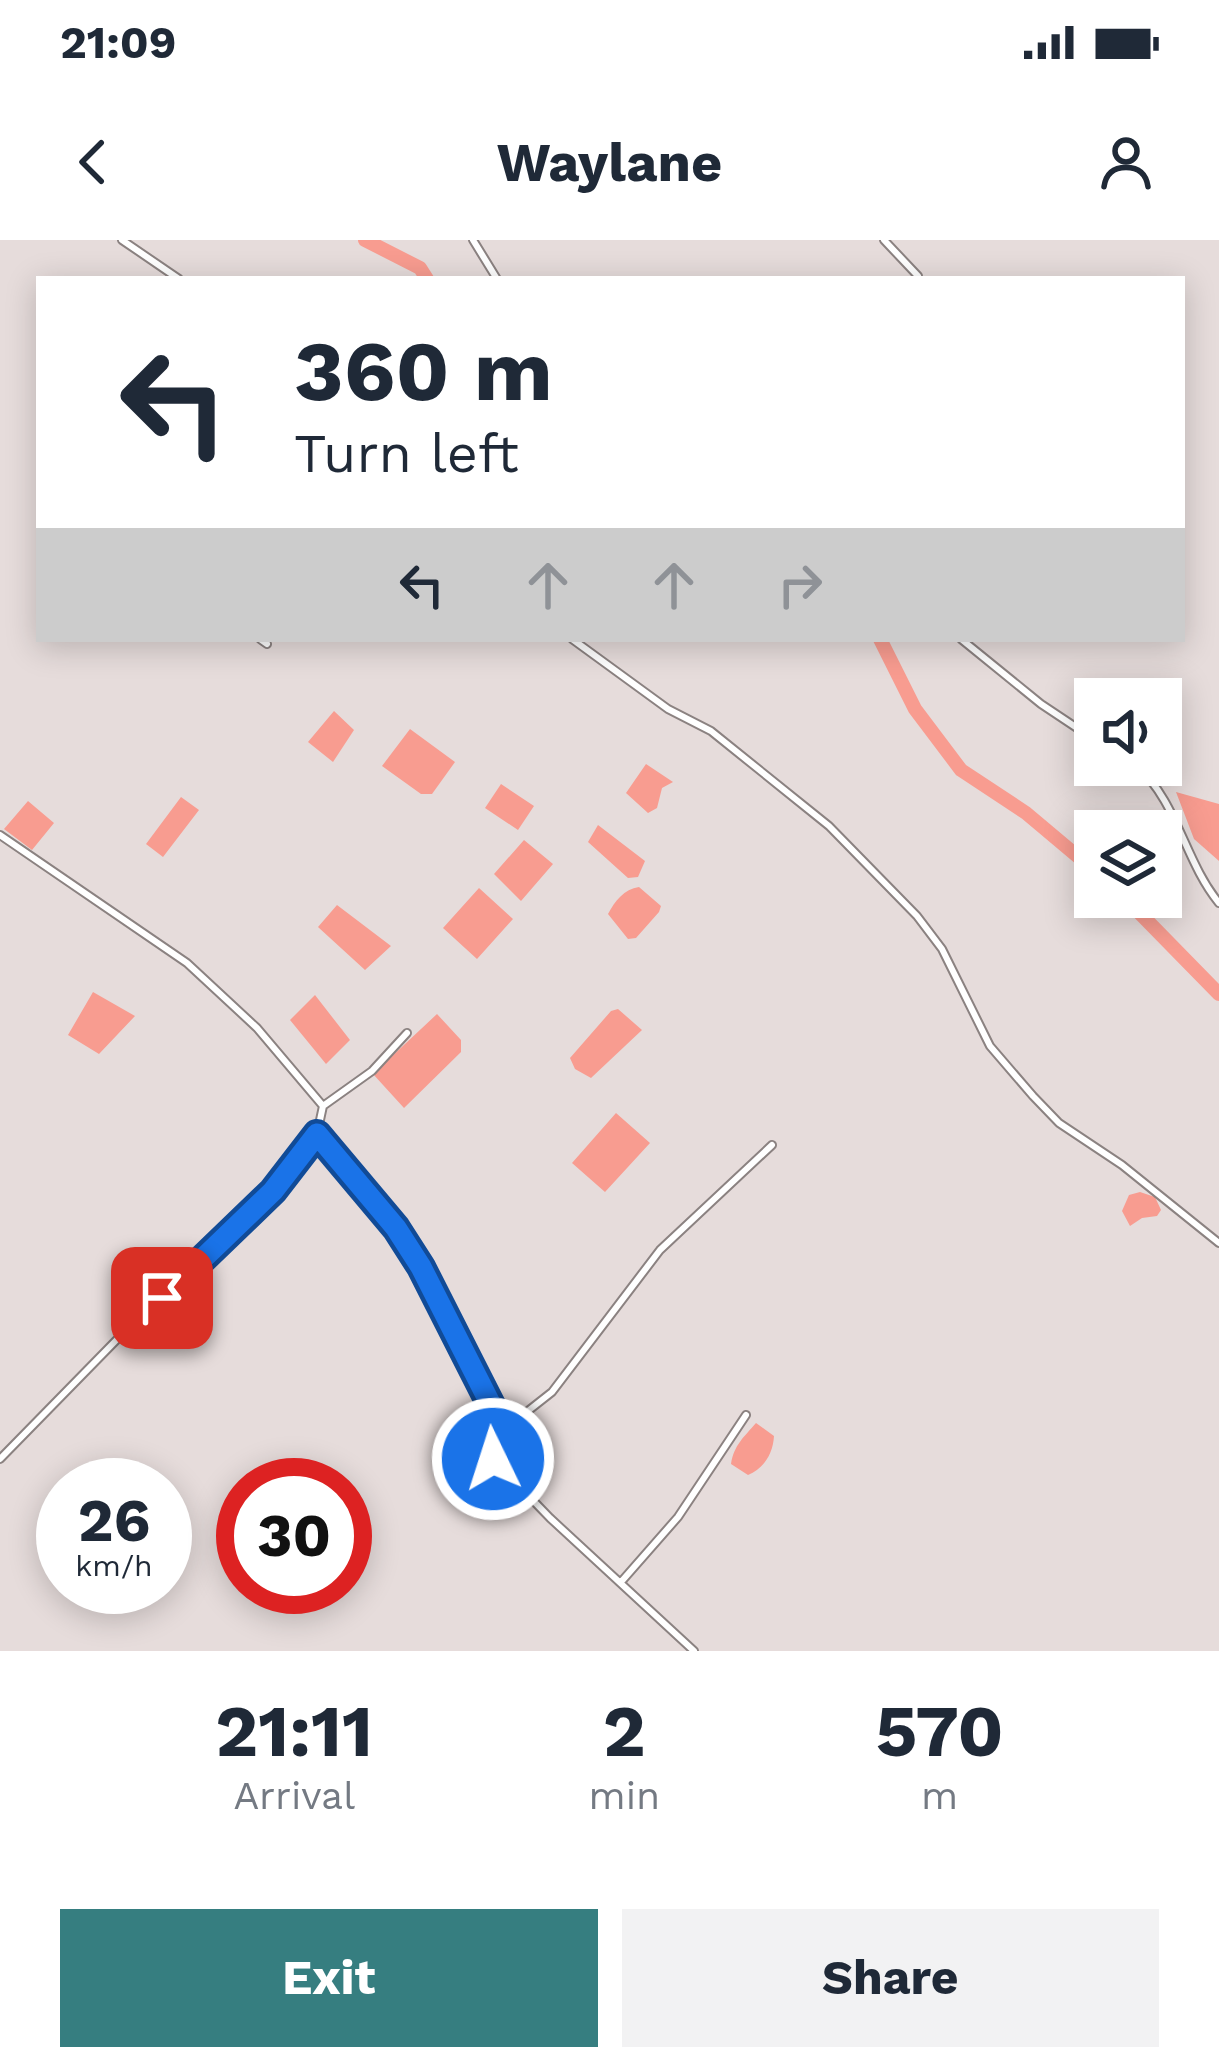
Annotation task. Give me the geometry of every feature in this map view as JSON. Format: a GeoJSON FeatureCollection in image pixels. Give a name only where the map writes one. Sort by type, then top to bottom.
{"type":"FeatureCollection","features":[{"type":"Feature","properties":{"kind":"street"},"geometry":{"type":"LineString","coordinates":[[122,240],[175,276]]}},
{"type":"Feature","properties":{"kind":"street"},"geometry":{"type":"LineString","coordinates":[[473,240],[494,276]]}},
{"type":"Feature","properties":{"kind":"street"},"geometry":{"type":"LineString","coordinates":[[890,241],[897,257],[919,276]]}},
{"type":"Feature","properties":{"kind":"street"},"geometry":{"type":"LineString","coordinates":[[576,642],[668,709],[711,731],[829,826],[942,949],[990,1046],[1033,1096],[1059,1123],[1122,1165],[1219,1243]]}},
{"type":"Feature","properties":{"kind":"street"},"geometry":{"type":"LineString","coordinates":[[965,642],[1074,726]]}},
{"type":"Feature","properties":{"kind":"street"},"geometry":{"type":"LineString","coordinates":[[1156,786],[1196,872],[1219,903]]}},
{"type":"Feature","properties":{"kind":"street"},"geometry":{"type":"LineString","coordinates":[[0,835],[187,963],[257,1028],[323,1106]]}},
{"type":"Feature","properties":{"kind":"street"},"geometry":{"type":"LineString","coordinates":[[0,1459],[137,1319],[242,1223],[317,1134],[323,1106],[372,1071],[407,1033]]}},
{"type":"Feature","properties":{"kind":"street"},"geometry":{"type":"LineString","coordinates":[[317,1134],[396,1228],[421,1267],[493,1409],[493,1459],[694,1651]]}},
{"type":"Feature","properties":{"kind":"street"},"geometry":{"type":"LineString","coordinates":[[493,1439],[551,1392],[660,1250],[772,1145]]}},
{"type":"Feature","properties":{"kind":"street"},"geometry":{"type":"LineString","coordinates":[[621,1582],[678,1517],[746,1415]]}},
{"type":"Feature","properties":{"kind":"shaded area"},"geometry":{"type":"Polygon","coordinates":[[[334,711],[354,730],[333,762],[308,742],[334,711]]]}},
{"type":"Feature","properties":{"kind":"shaded area"},"geometry":{"type":"Polygon","coordinates":[[[410,729],[455,762],[432,794],[421,794],[382,766],[410,729]]]}},
{"type":"Feature","properties":{"kind":"shaded area"},"geometry":{"type":"Polygon","coordinates":[[[646,764],[673,782],[662,788],[657,808],[648,813],[626,793],[646,764]]]}},
{"type":"Feature","properties":{"kind":"shaded area"},"geometry":{"type":"Polygon","coordinates":[[[501,784],[534,806],[518,830],[485,808],[501,784]]]}},
{"type":"Feature","properties":{"kind":"shaded area"},"geometry":{"type":"Polygon","coordinates":[[[1176,792],[1219,804],[1219,861],[1194,839],[1176,792]]]}},
{"type":"Feature","properties":{"kind":"shaded area"},"geometry":{"type":"Polygon","coordinates":[[[181,797],[199,810],[163,857],[146,844],[181,797]]]}},
{"type":"Feature","properties":{"kind":"shaded area"},"geometry":{"type":"Polygon","coordinates":[[[28,801],[54,823],[32,850],[4,829],[28,801]]]}},
{"type":"Feature","properties":{"kind":"shaded area"},"geometry":{"type":"Polygon","coordinates":[[[598,825],[645,861],[638,877],[628,878],[588,842],[598,825]]]}},
{"type":"Feature","properties":{"kind":"shaded area"},"geometry":{"type":"Polygon","coordinates":[[[524,840],[553,864],[521,901],[494,874],[524,840]]]}},
{"type":"Feature","properties":{"kind":"shaded area"},"geometry":{"type":"Polygon","coordinates":[[[639,887],[661,906],[636,938],[628,939],[608,914],[620,896],[639,887]]]}},
{"type":"Feature","properties":{"kind":"shaded area"},"geometry":{"type":"Polygon","coordinates":[[[479,888],[513,919],[477,959],[443,928],[479,888]]]}},
{"type":"Feature","properties":{"kind":"shaded area"},"geometry":{"type":"Polygon","coordinates":[[[337,905],[391,946],[365,970],[318,927],[337,905]]]}},
{"type":"Feature","properties":{"kind":"shaded area"},"geometry":{"type":"Polygon","coordinates":[[[93,992],[135,1016],[99,1054],[68,1035],[93,992]]]}},
{"type":"Feature","properties":{"kind":"shaded area"},"geometry":{"type":"Polygon","coordinates":[[[315,995],[350,1040],[326,1064],[290,1020],[315,995]]]}},
{"type":"Feature","properties":{"kind":"shaded area"},"geometry":{"type":"Polygon","coordinates":[[[618,1009],[642,1030],[591,1078],[575,1069],[570,1058],[611,1011],[618,1009]]]}},
{"type":"Feature","properties":{"kind":"shaded area"},"geometry":{"type":"Polygon","coordinates":[[[437,1014],[461,1040],[461,1052],[404,1108],[373,1074],[437,1014]]]}},
{"type":"Feature","properties":{"kind":"shaded area"},"geometry":{"type":"Polygon","coordinates":[[[616,1113],[650,1143],[605,1192],[572,1163],[616,1113]]]}},
{"type":"Feature","properties":{"kind":"shaded area"},"geometry":{"type":"Polygon","coordinates":[[[1140,1192],[1155,1197],[1161,1210],[1130,1226],[1122,1211],[1129,1195],[1140,1192]]]}},
{"type":"Feature","properties":{"kind":"shaded area"},"geometry":{"type":"Polygon","coordinates":[[[756,1423],[774,1436],[773,1443],[763,1464],[748,1475],[731,1464],[737,1446],[756,1423]]]}},
{"type":"Feature","properties":{"kind":"waterway"},"geometry":{"type":"LineString","coordinates":[[365,240],[420,268],[425,276]]}},
{"type":"Feature","properties":{"kind":"waterway"},"geometry":{"type":"LineString","coordinates":[[882,642],[915,709],[961,770],[1026,813],[1074,853]]}},
{"type":"Feature","properties":{"kind":"waterway"},"geometry":{"type":"LineString","coordinates":[[1145,918],[1219,994]]}},
{"type":"Feature","properties":{"kind":"route"},"geometry":{"type":"LineString","coordinates":[[162,1298],[273,1191],[317,1134],[396,1228],[421,1267],[493,1409],[493,1459]]}}]}
